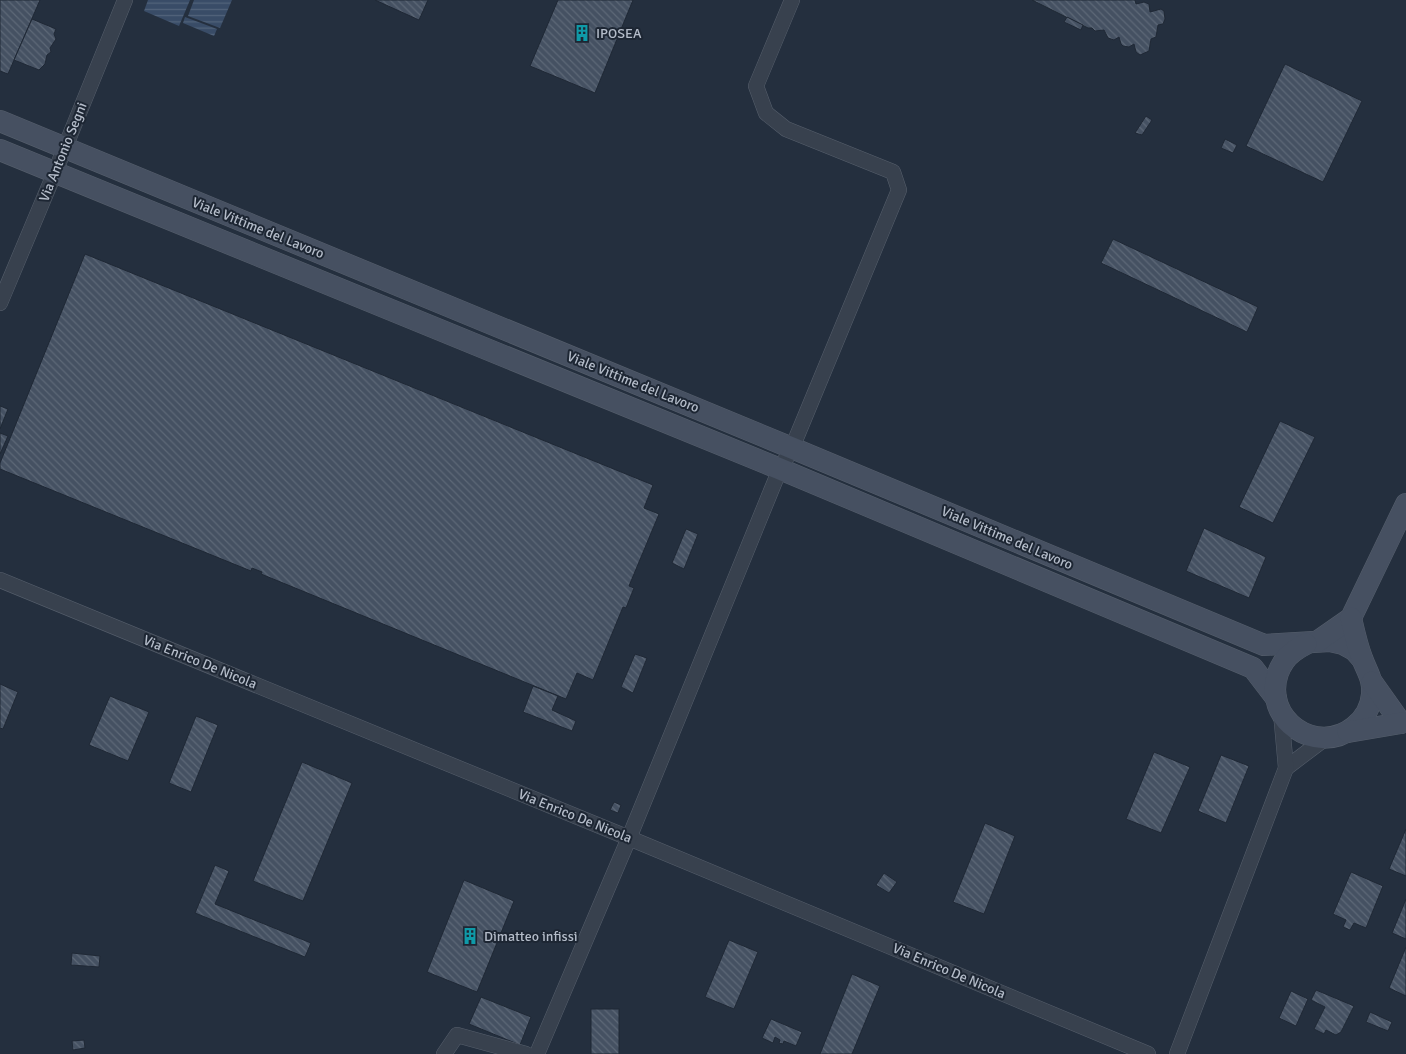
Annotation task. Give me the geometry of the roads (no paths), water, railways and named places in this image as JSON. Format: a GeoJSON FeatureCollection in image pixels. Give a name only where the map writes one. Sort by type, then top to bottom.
{"type":"FeatureCollection","features":[{"type":"Feature","properties":{"kind":"street","name":"Via Antonio Segni"},"geometry":{"type":"LineString","coordinates":[[0,304],[125,0]]}},
{"type":"Feature","properties":{"kind":"street"},"geometry":{"type":"LineString","coordinates":[[537,1054],[629,838],[780,469],[792,448],[899,190],[893,172],[786,128],[766,113],[756,86],[792,0]]}},
{"type":"Feature","properties":{"kind":"street","name":"Viale Vittime del Lavoro"},"geometry":{"type":"LineString","coordinates":[[0,121],[1264,645],[1312,642]]}},
{"type":"Feature","properties":{"kind":"street","name":"Viale Vittime del Lavoro"},"geometry":{"type":"LineString","coordinates":[[0,150],[780,469],[1252,668],[1278,705]]}},
{"type":"Feature","properties":{"kind":"street"},"geometry":{"type":"LineString","coordinates":[[1177,1054],[1286,768],[1276,681],[1281,665],[1292,652],[1350,618],[1406,504]]}},
{"type":"Feature","properties":{"kind":"street","name":"Via Enrico De Nicola"},"geometry":{"type":"LineString","coordinates":[[0,580],[629,838],[1148,1054]]}},
{"type":"Feature","properties":{"kind":"street"},"geometry":{"type":"LineString","coordinates":[[1350,618],[1362,659]]}},
{"type":"Feature","properties":{"kind":"street"},"geometry":{"type":"LineString","coordinates":[[1312,642],[1330,641],[1342,644],[1354,650],[1369,670],[1372,682],[1372,697],[1368,710],[1360,722],[1348,732]]}},
{"type":"Feature","properties":{"kind":"street"},"geometry":{"type":"LineString","coordinates":[[1278,705],[1291,726],[1305,735],[1320,738],[1404,724],[1372,682]]}},
{"type":"Feature","properties":{"kind":"street"},"geometry":{"type":"LineString","coordinates":[[1286,768],[1327,738]]}},
{"type":"Feature","properties":{"kind":"street"},"geometry":{"type":"LineString","coordinates":[[444,1054],[458,1035],[526,1054]]}},
{"type":"Feature","properties":{"kind":"water"},"geometry":{"type":"Polygon","coordinates":[[[148,0],[190,0],[179,26],[144,11],[148,0]]]}},
{"type":"Feature","properties":{"kind":"water"},"geometry":{"type":"Polygon","coordinates":[[[194,0],[232,0],[220,28],[188,16],[194,0]]]}},
{"type":"Feature","properties":{"kind":"water"},"geometry":{"type":"Polygon","coordinates":[[[185,17],[217,29],[214,36],[183,23],[185,17]]]}},
{"type":"Feature","properties":{"kind":"place","name":"IPOSEA"},"geometry":{"type":"Point","coordinates":[582,33]}},
{"type":"Feature","properties":{"kind":"place","name":"Dimatteo infissi"},"geometry":{"type":"Point","coordinates":[470,936]}}]}
